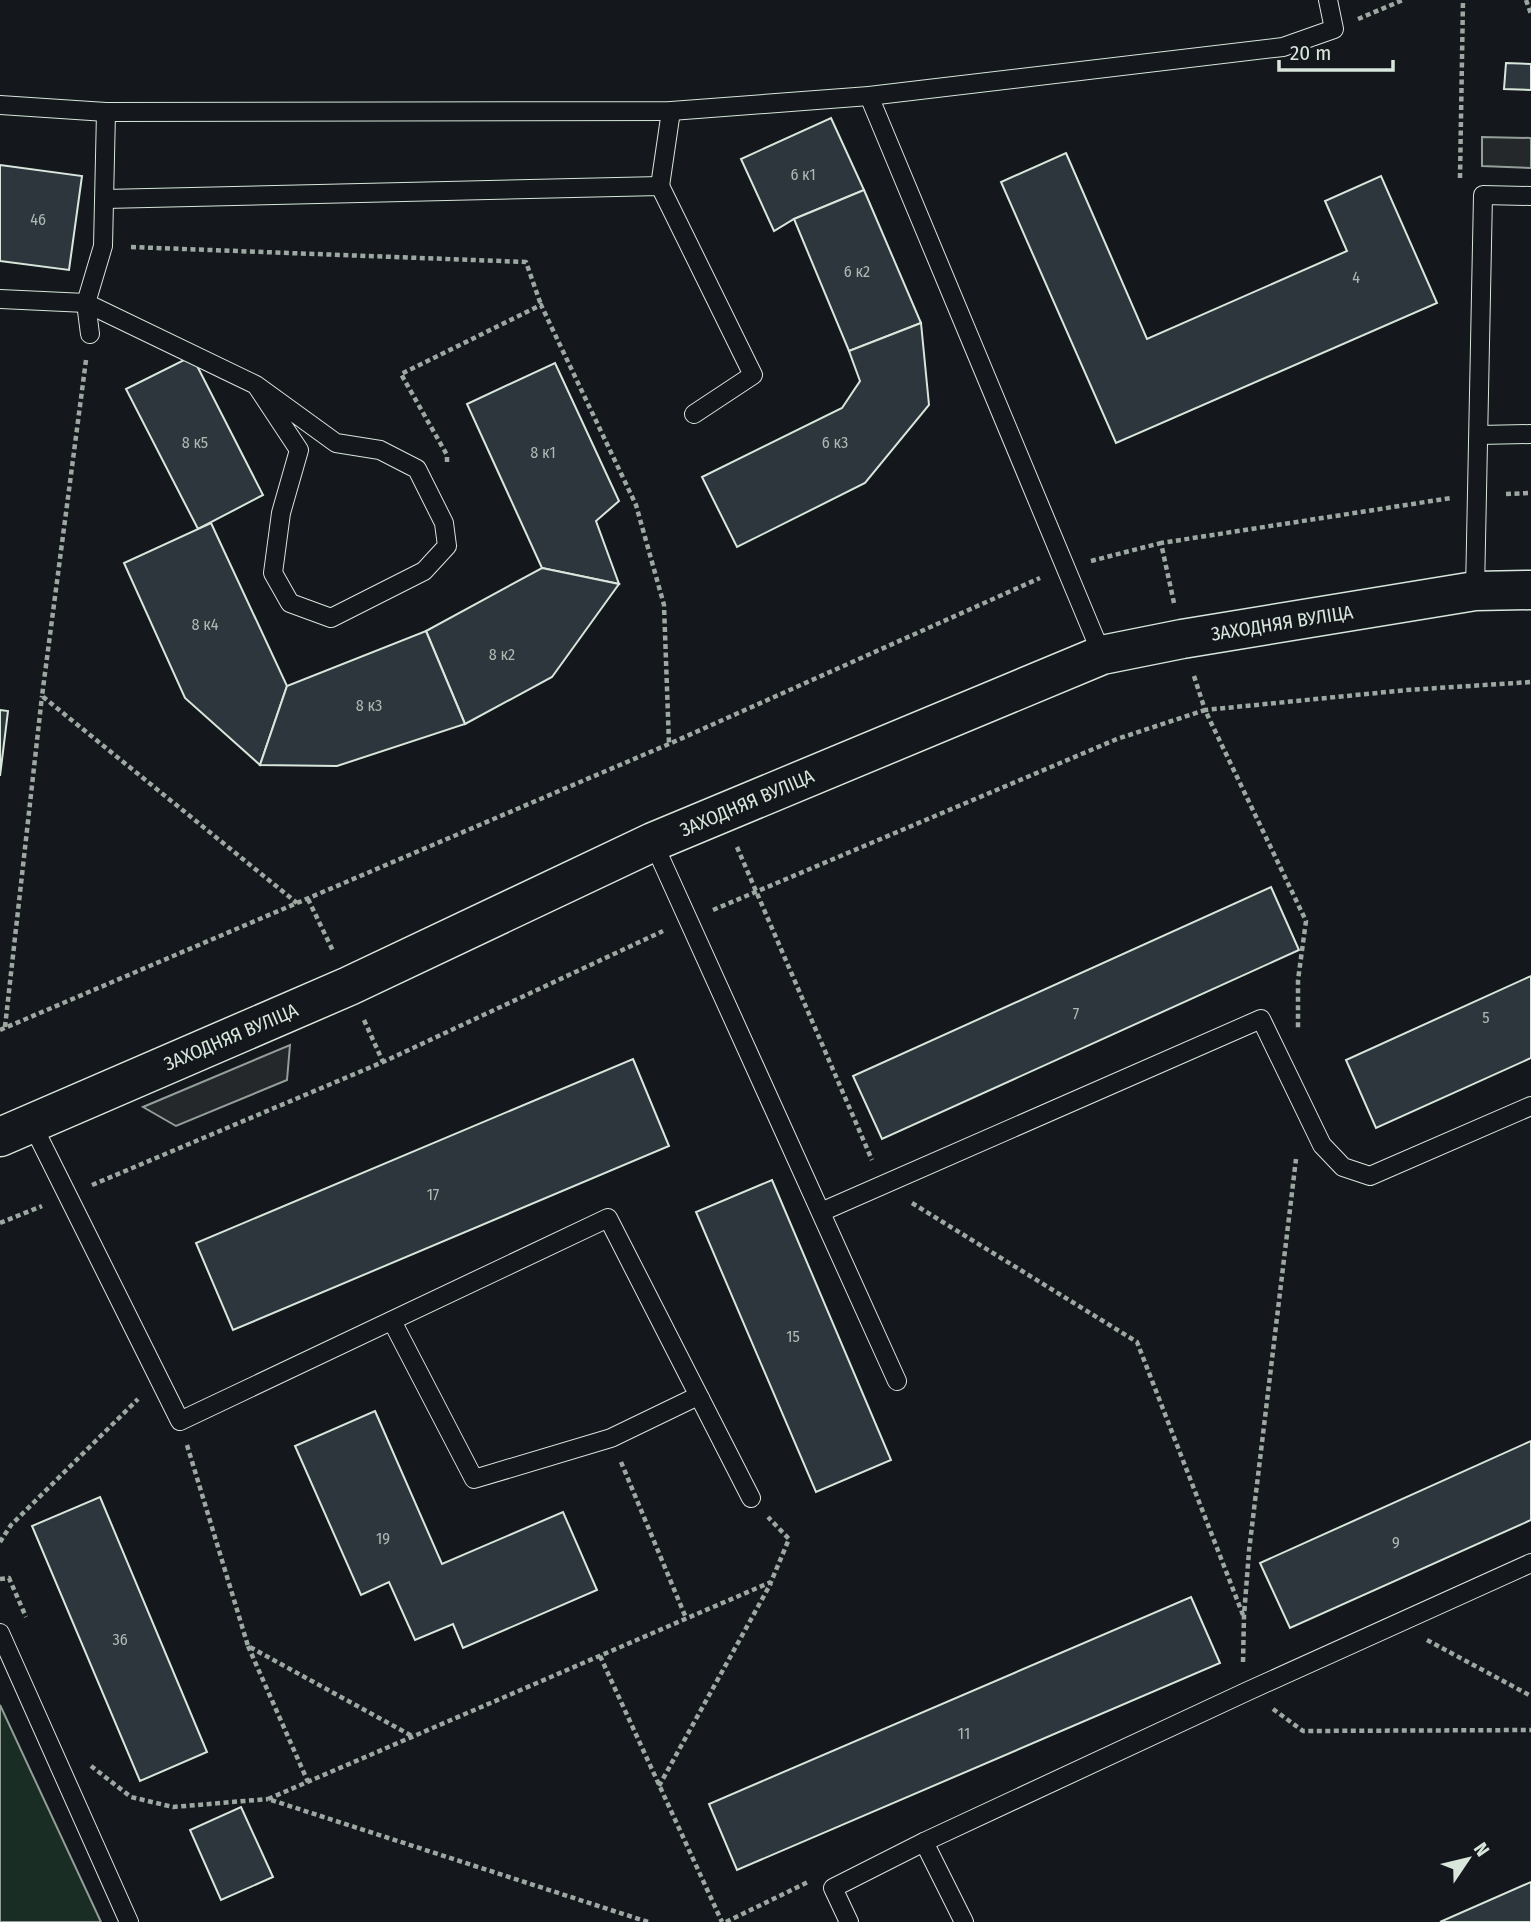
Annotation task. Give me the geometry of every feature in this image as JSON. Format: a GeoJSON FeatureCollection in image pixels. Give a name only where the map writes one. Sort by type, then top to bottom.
{"type":"FeatureCollection","features":[{"type":"Feature","properties":{"kind":"street","name":"ЗАХОДНЯЯ ВУЛІЦА"},"geometry":{"type":"LineString","coordinates":[[16,1130],[349,986],[653,842],[1102,655],[1182,639],[1475,591],[1531,590]]}},
{"type":"Feature","properties":{"kind":"lane"},"geometry":{"type":"LineString","coordinates":[[0,106],[106,112],[671,111],[869,96],[1283,47],[1334,29],[1328,0]]}},
{"type":"Feature","properties":{"kind":"lane"},"geometry":{"type":"LineString","coordinates":[[869,96],[1102,655]]}},
{"type":"Feature","properties":{"kind":"lane"},"geometry":{"type":"LineString","coordinates":[[671,111],[660,186],[753,375],[694,414]]}},
{"type":"Feature","properties":{"kind":"lane"},"geometry":{"type":"LineString","coordinates":[[90,334],[86,303],[103,246],[106,112]]}},
{"type":"Feature","properties":{"kind":"lane"},"geometry":{"type":"LineString","coordinates":[[105,199],[660,186]]}},
{"type":"Feature","properties":{"kind":"lane"},"geometry":{"type":"LineString","coordinates":[[1475,591],[1483,195],[1531,195]]}},
{"type":"Feature","properties":{"kind":"lane"},"geometry":{"type":"LineString","coordinates":[[0,299],[86,303],[256,385],[336,443],[380,450],[417,469],[444,523],[447,546],[424,570],[331,618],[290,603],[273,573],[281,513],[299,450],[256,385]]}},
{"type":"Feature","properties":{"kind":"lane"},"geometry":{"type":"LineString","coordinates":[[1479,435],[1531,434]]}},
{"type":"Feature","properties":{"kind":"lane"},"geometry":{"type":"LineString","coordinates":[[653,842],[897,1381]]}},
{"type":"Feature","properties":{"kind":"lane"},"geometry":{"type":"LineString","coordinates":[[821,1212],[1261,1019],[1322,1145],[1343,1167],[1370,1176],[1531,1106]]}},
{"type":"Feature","properties":{"kind":"lane"},"geometry":{"type":"LineString","coordinates":[[16,1130],[159,1379],[180,1421],[608,1218],[751,1499]]}},
{"type":"Feature","properties":{"kind":"lane"},"geometry":{"type":"LineString","coordinates":[[392,1321],[474,1479],[611,1438],[699,1397]]}},
{"type":"Feature","properties":{"kind":"lane"},"geometry":{"type":"LineString","coordinates":[[849,1922],[833,1888],[924,1842],[1531,1563]]}},
{"type":"Feature","properties":{"kind":"lane"},"geometry":{"type":"LineString","coordinates":[[0,1633],[129,1922]]}},
{"type":"Feature","properties":{"kind":"lane"},"geometry":{"type":"LineString","coordinates":[[924,1842],[964,1922]]}},
{"type":"Feature","properties":{"kind":"path"},"geometry":{"type":"LineString","coordinates":[[1334,29],[1403,0]]}},
{"type":"Feature","properties":{"kind":"path"},"geometry":{"type":"LineString","coordinates":[[1526,0],[1531,14]]}},
{"type":"Feature","properties":{"kind":"path"},"geometry":{"type":"LineString","coordinates":[[103,246],[526,262],[541,305],[636,505],[664,605],[669,744]]}},
{"type":"Feature","properties":{"kind":"path"},"geometry":{"type":"LineString","coordinates":[[447,468],[447,455],[401,374],[541,305]]}},
{"type":"Feature","properties":{"kind":"path"},"geometry":{"type":"LineString","coordinates":[[90,334],[42,696],[2,1029],[669,744],[1065,567],[1161,543]]}},
{"type":"Feature","properties":{"kind":"path"},"geometry":{"type":"LineString","coordinates":[[42,696],[297,903]]}},
{"type":"Feature","properties":{"kind":"path"},"geometry":{"type":"LineString","coordinates":[[723,813],[882,1184],[1137,1342],[1244,1616]]}},
{"type":"Feature","properties":{"kind":"path"},"geometry":{"type":"LineString","coordinates":[[0,1542],[11,1525],[159,1379]]}},
{"type":"Feature","properties":{"kind":"path"},"geometry":{"type":"LineString","coordinates":[[180,1421],[248,1646],[308,1782]]}},
{"type":"Feature","properties":{"kind":"path"},"geometry":{"type":"LineString","coordinates":[[611,1438],[686,1619]]}},
{"type":"Feature","properties":{"kind":"path"},"geometry":{"type":"LineString","coordinates":[[659,1786],[771,1582],[789,1539],[751,1499]]}},
{"type":"Feature","properties":{"kind":"path"},"geometry":{"type":"LineString","coordinates":[[90,1766],[131,1797],[173,1807],[268,1799],[771,1582]]}},
{"type":"Feature","properties":{"kind":"path"},"geometry":{"type":"LineString","coordinates":[[1398,1623],[1531,1696]]}},
{"type":"Feature","properties":{"kind":"path"},"geometry":{"type":"LineString","coordinates":[[248,1646],[413,1737]]}},
{"type":"Feature","properties":{"kind":"path"},"geometry":{"type":"LineString","coordinates":[[600,1656],[722,1922]]}},
{"type":"Feature","properties":{"kind":"path"},"geometry":{"type":"LineString","coordinates":[[268,1799],[648,1922]]}},
{"type":"Feature","properties":{"kind":"green space"},"geometry":{"type":"Polygon","coordinates":[[[0,1705],[101,1922],[0,1922],[0,1705]]]}},
{"type":"Feature","properties":{"kind":"shaded area"},"geometry":{"type":"Polygon","coordinates":[[[1482,137],[1531,138],[1531,168],[1482,166],[1482,137]]]}},
{"type":"Feature","properties":{"kind":"shaded area"},"geometry":{"type":"Polygon","coordinates":[[[290,1045],[287,1080],[176,1126],[143,1107],[290,1045]]]}},
{"type":"Feature","properties":{"kind":"building"},"geometry":{"type":"Polygon","coordinates":[[[1506,63],[1531,64],[1531,90],[1504,89],[1506,63]]]}},
{"type":"Feature","properties":{"kind":"building"},"geometry":{"type":"Polygon","coordinates":[[[831,118],[864,190],[794,219],[774,231],[741,159],[831,118]]]}},
{"type":"Feature","properties":{"kind":"building"},"geometry":{"type":"Polygon","coordinates":[[[1066,153],[1147,339],[1347,251],[1325,201],[1381,176],[1437,303],[1116,443],[1001,182],[1066,153]]]}},
{"type":"Feature","properties":{"kind":"building"},"geometry":{"type":"Polygon","coordinates":[[[0,165],[82,176],[69,270],[0,261],[0,165]]]}},
{"type":"Feature","properties":{"kind":"building"},"geometry":{"type":"Polygon","coordinates":[[[864,190],[921,323],[849,351],[794,219],[864,190]]]}},
{"type":"Feature","properties":{"kind":"building"},"geometry":{"type":"Polygon","coordinates":[[[921,323],[929,405],[865,483],[737,547],[702,477],[842,408],[860,381],[849,351],[921,323]]]}},
{"type":"Feature","properties":{"kind":"building"},"geometry":{"type":"Polygon","coordinates":[[[192,356],[263,495],[198,529],[126,389],[192,356]]]}},
{"type":"Feature","properties":{"kind":"building"},"geometry":{"type":"Polygon","coordinates":[[[555,363],[619,501],[596,521],[619,584],[542,568],[467,404],[555,363]]]}},
{"type":"Feature","properties":{"kind":"building"},"geometry":{"type":"Polygon","coordinates":[[[211,523],[287,686],[260,765],[185,698],[124,563],[211,523]]]}},
{"type":"Feature","properties":{"kind":"building"},"geometry":{"type":"Polygon","coordinates":[[[542,568],[619,584],[552,677],[465,724],[426,631],[542,568]]]}},
{"type":"Feature","properties":{"kind":"building"},"geometry":{"type":"Polygon","coordinates":[[[426,631],[465,724],[337,766],[260,765],[287,686],[426,631]]]}},
{"type":"Feature","properties":{"kind":"building"},"geometry":{"type":"Polygon","coordinates":[[[0,710],[8,711],[0,776],[0,710]]]}},
{"type":"Feature","properties":{"kind":"building"},"geometry":{"type":"Polygon","coordinates":[[[1271,887],[1299,950],[882,1139],[853,1076],[1271,887]]]}},
{"type":"Feature","properties":{"kind":"building"},"geometry":{"type":"Polygon","coordinates":[[[1531,976],[1531,1058],[1376,1128],[1346,1060],[1531,976]]]}},
{"type":"Feature","properties":{"kind":"building"},"geometry":{"type":"Polygon","coordinates":[[[633,1059],[669,1146],[233,1330],[196,1243],[633,1059]]]}},
{"type":"Feature","properties":{"kind":"building"},"geometry":{"type":"Polygon","coordinates":[[[772,1180],[891,1460],[816,1492],[696,1212],[772,1180]]]}},
{"type":"Feature","properties":{"kind":"building"},"geometry":{"type":"Polygon","coordinates":[[[375,1411],[442,1564],[563,1512],[597,1590],[463,1648],[453,1624],[415,1640],[389,1582],[361,1595],[295,1446],[375,1411]]]}},
{"type":"Feature","properties":{"kind":"building"},"geometry":{"type":"Polygon","coordinates":[[[1531,1441],[1531,1520],[1290,1628],[1260,1563],[1531,1441]]]}},
{"type":"Feature","properties":{"kind":"building"},"geometry":{"type":"Polygon","coordinates":[[[100,1497],[207,1752],[140,1781],[32,1526],[100,1497]]]}},
{"type":"Feature","properties":{"kind":"building"},"geometry":{"type":"Polygon","coordinates":[[[1191,1597],[1220,1663],[737,1870],[709,1804],[1191,1597]]]}},
{"type":"Feature","properties":{"kind":"building"},"geometry":{"type":"Polygon","coordinates":[[[241,1807],[273,1877],[221,1900],[190,1830],[241,1807]]]}},
{"type":"Feature","properties":{"kind":"building"},"geometry":{"type":"Polygon","coordinates":[[[1531,1882],[1531,1922],[1440,1922],[1531,1882]]]}}]}
